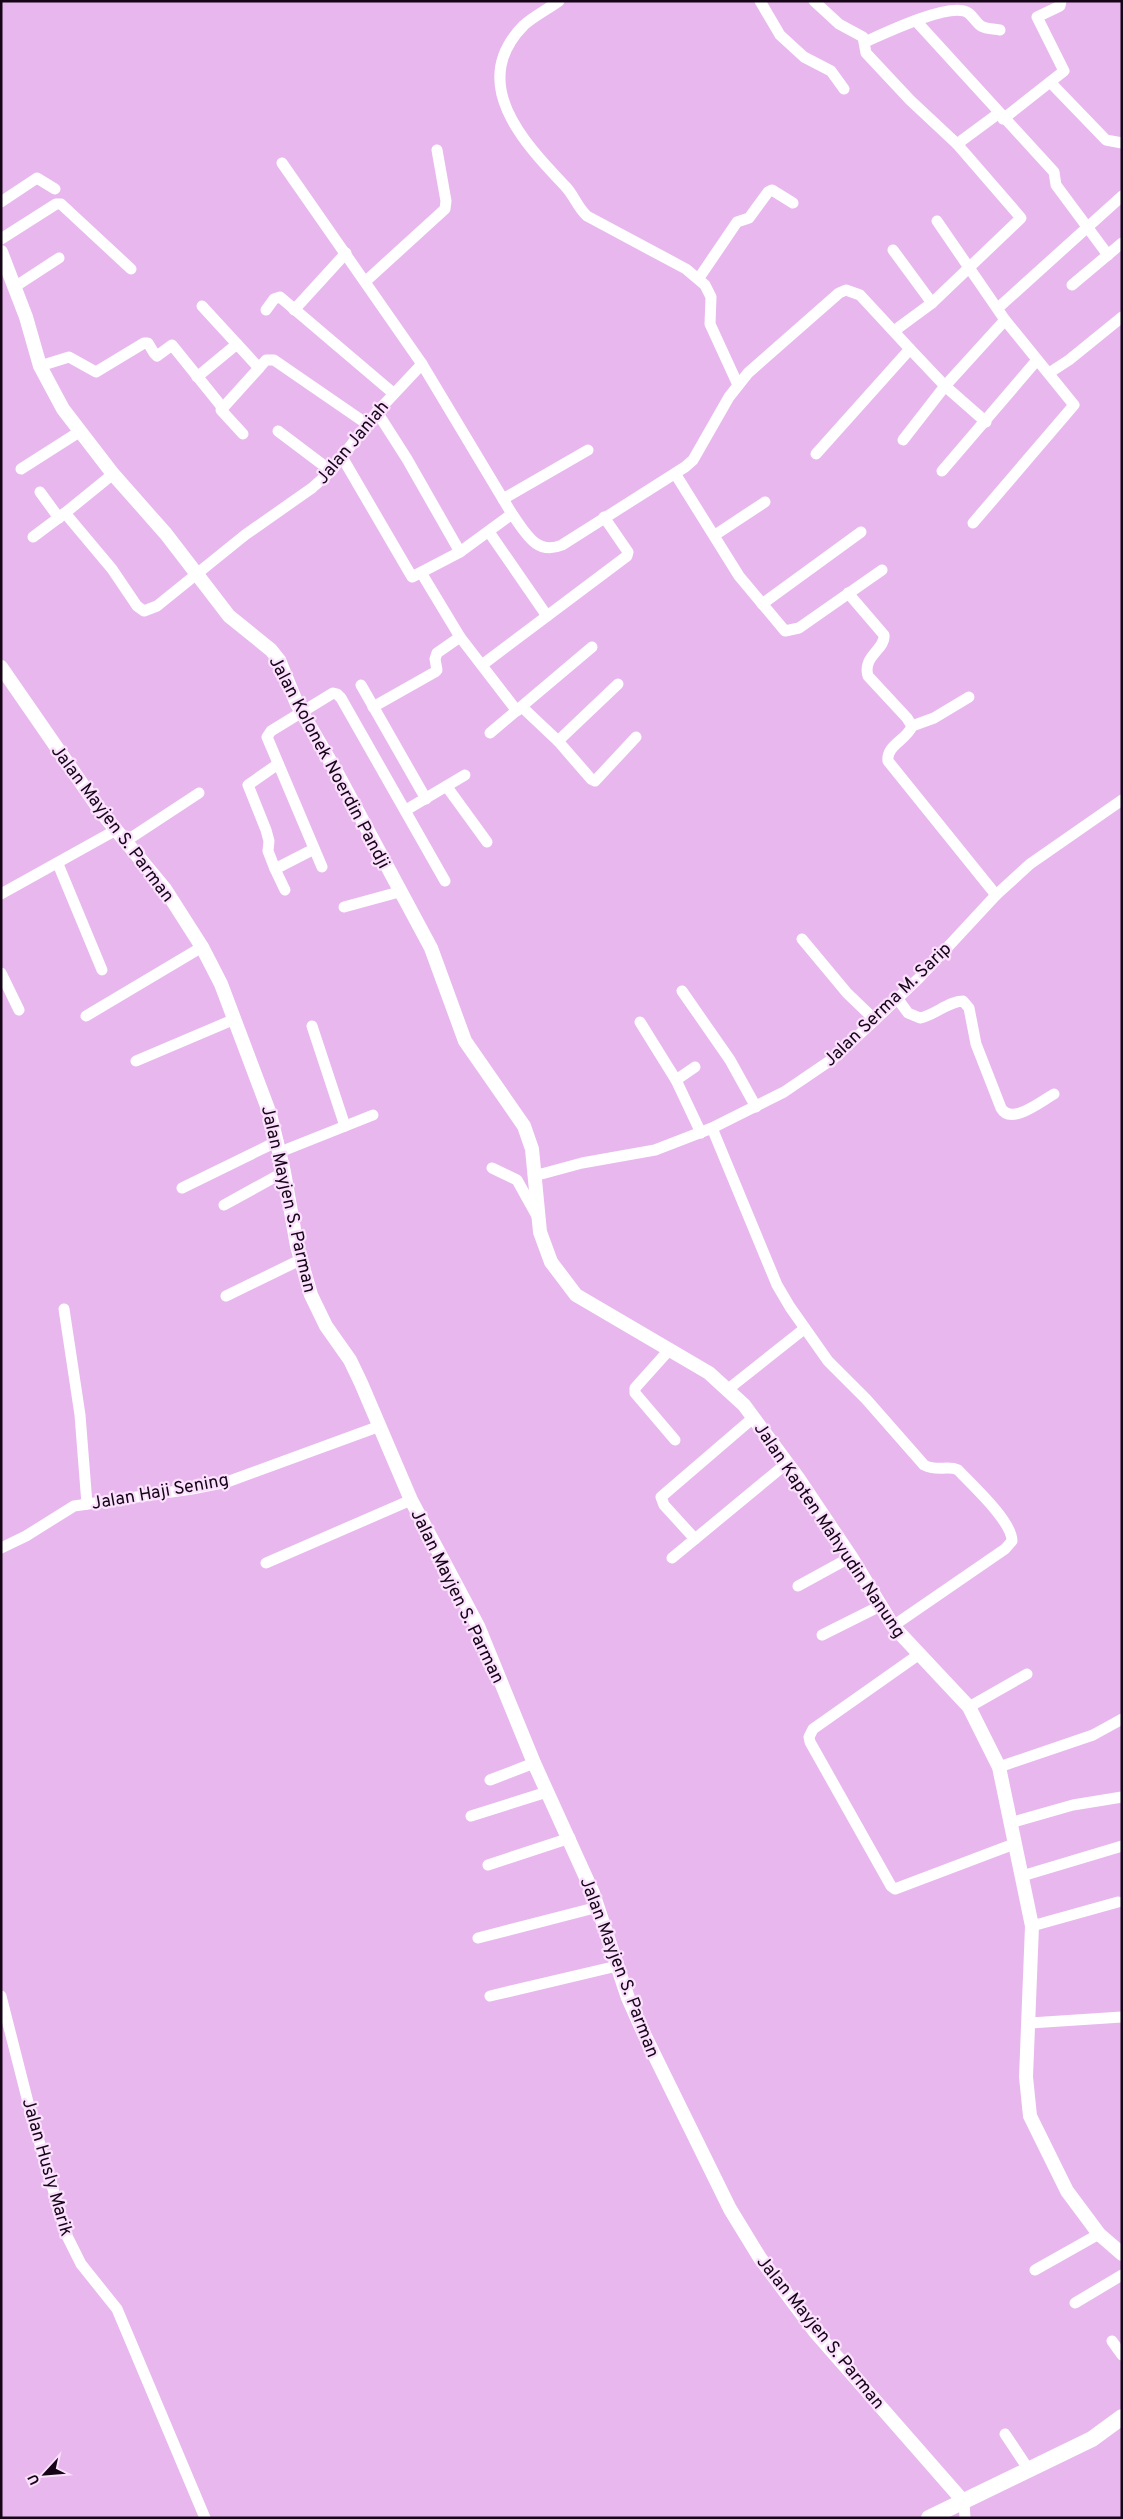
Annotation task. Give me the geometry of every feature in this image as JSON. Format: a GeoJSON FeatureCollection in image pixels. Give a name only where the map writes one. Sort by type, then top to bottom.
{"type":"FeatureCollection","features":[{"type":"Feature","properties":{"kind":"main road"},"geometry":{"type":"LineString","coordinates":[[929,2518],[964,2510],[1029,2470],[1092,2439],[1122,2417]]}},
{"type":"Feature","properties":{"kind":"street"},"geometry":{"type":"LineString","coordinates":[[559,1],[525,24],[508,46],[502,59],[500,88],[505,108],[516,131],[567,188],[579,209],[587,216],[686,268],[699,278],[711,297],[710,324],[738,386]]}},
{"type":"Feature","properties":{"kind":"street"},"geometry":{"type":"LineString","coordinates":[[760,1],[780,35],[804,57],[831,70],[844,89]]}},
{"type":"Feature","properties":{"kind":"street"},"geometry":{"type":"LineString","coordinates":[[814,1],[839,24],[863,37],[866,42]]}},
{"type":"Feature","properties":{"kind":"street"},"geometry":{"type":"LineString","coordinates":[[957,144],[1001,116],[1064,71],[1037,16],[1060,6],[1062,1]]}},
{"type":"Feature","properties":{"kind":"street"},"geometry":{"type":"LineString","coordinates":[[894,331],[932,303],[1022,218],[957,144],[910,100],[866,53],[864,48],[866,42],[939,13],[963,10],[981,26],[1000,30]]}},
{"type":"Feature","properties":{"kind":"street"},"geometry":{"type":"LineString","coordinates":[[916,21],[1054,172],[1056,185],[1108,255]]}},
{"type":"Feature","properties":{"kind":"street"},"geometry":{"type":"LineString","coordinates":[[1050,82],[1106,140],[1122,143]]}},
{"type":"Feature","properties":{"kind":"street"},"geometry":{"type":"LineString","coordinates":[[366,281],[445,209],[446,201],[437,150]]}},
{"type":"Feature","properties":{"kind":"street"},"geometry":{"type":"LineString","coordinates":[[282,163],[422,364],[512,514],[535,542],[546,549],[562,545],[676,475],[693,460],[738,386],[800,327],[842,291],[853,291],[860,295],[945,386],[986,422]]}},
{"type":"Feature","properties":{"kind":"street"},"geometry":{"type":"LineString","coordinates":[[1,202],[37,178],[55,189]]}},
{"type":"Feature","properties":{"kind":"street"},"geometry":{"type":"LineString","coordinates":[[699,278],[737,222],[749,218],[768,192],[772,190],[793,203]]}},
{"type":"Feature","properties":{"kind":"street"},"geometry":{"type":"LineString","coordinates":[[998,308],[1122,196]]}},
{"type":"Feature","properties":{"kind":"street"},"geometry":{"type":"LineString","coordinates":[[1,239],[56,204],[61,204],[131,269]]}},
{"type":"Feature","properties":{"kind":"street"},"geometry":{"type":"LineString","coordinates":[[937,221],[1006,320],[1072,403],[1073,408],[1036,447],[973,523]]}},
{"type":"Feature","properties":{"kind":"street"},"geometry":{"type":"LineString","coordinates":[[1072,285],[1122,243]]}},
{"type":"Feature","properties":{"kind":"street"},"geometry":{"type":"LineString","coordinates":[[893,250],[932,303]]}},
{"type":"Feature","properties":{"kind":"street","name":"Jalan Kolonek Noerdin Pandji"},"geometry":{"type":"LineString","coordinates":[[1,252],[16,286],[40,366],[51,390],[79,432],[197,574],[229,616],[272,650],[279,660],[303,713],[439,965],[465,1041],[524,1126],[532,1149],[534,1176]]}},
{"type":"Feature","properties":{"kind":"street"},"geometry":{"type":"LineString","coordinates":[[294,310],[346,253]]}},
{"type":"Feature","properties":{"kind":"street"},"geometry":{"type":"LineString","coordinates":[[16,286],[59,258]]}},
{"type":"Feature","properties":{"kind":"street"},"geometry":{"type":"LineString","coordinates":[[266,310],[278,297],[393,393]]}},
{"type":"Feature","properties":{"kind":"street"},"geometry":{"type":"LineString","coordinates":[[202,306],[259,368]]}},
{"type":"Feature","properties":{"kind":"street"},"geometry":{"type":"LineString","coordinates":[[1049,373],[1069,360],[1122,317]]}},
{"type":"Feature","properties":{"kind":"street"},"geometry":{"type":"LineString","coordinates":[[903,440],[945,386],[1006,320]]}},
{"type":"Feature","properties":{"kind":"street"},"geometry":{"type":"LineString","coordinates":[[40,366],[68,356],[96,372],[147,342],[156,355],[170,345],[173,346],[222,407],[224,413],[243,434]]}},
{"type":"Feature","properties":{"kind":"street"},"geometry":{"type":"LineString","coordinates":[[196,377],[237,344]]}},
{"type":"Feature","properties":{"kind":"street"},"geometry":{"type":"LineString","coordinates":[[816,454],[910,349]]}},
{"type":"Feature","properties":{"kind":"street"},"geometry":{"type":"LineString","coordinates":[[222,407],[266,360],[274,360],[366,424]]}},
{"type":"Feature","properties":{"kind":"street"},"geometry":{"type":"LineString","coordinates":[[942,471],[986,422],[1037,360]]}},
{"type":"Feature","properties":{"kind":"street","name":"Jalan Janiah"},"geometry":{"type":"LineString","coordinates":[[62,515],[112,569],[141,610],[157,606],[245,535],[312,488],[331,471],[376,412],[422,364]]}},
{"type":"Feature","properties":{"kind":"street"},"geometry":{"type":"LineString","coordinates":[[376,412],[407,459],[460,552]]}},
{"type":"Feature","properties":{"kind":"street"},"geometry":{"type":"LineString","coordinates":[[278,431],[331,471]]}},
{"type":"Feature","properties":{"kind":"street"},"geometry":{"type":"LineString","coordinates":[[21,469],[79,432]]}},
{"type":"Feature","properties":{"kind":"street"},"geometry":{"type":"LineString","coordinates":[[503,499],[588,450]]}},
{"type":"Feature","properties":{"kind":"street"},"geometry":{"type":"LineString","coordinates":[[342,457],[412,577],[422,574],[460,552],[512,514]]}},
{"type":"Feature","properties":{"kind":"street"},"geometry":{"type":"LineString","coordinates":[[33,537],[113,474]]}},
{"type":"Feature","properties":{"kind":"street"},"geometry":{"type":"LineString","coordinates":[[676,475],[739,576],[780,628],[786,631],[799,628],[882,570]]}},
{"type":"Feature","properties":{"kind":"street"},"geometry":{"type":"LineString","coordinates":[[40,492],[62,515]]}},
{"type":"Feature","properties":{"kind":"street"},"geometry":{"type":"LineString","coordinates":[[715,535],[765,502]]}},
{"type":"Feature","properties":{"kind":"street"},"geometry":{"type":"LineString","coordinates":[[482,665],[627,556],[628,552],[625,546],[604,518]]}},
{"type":"Feature","properties":{"kind":"street"},"geometry":{"type":"LineString","coordinates":[[489,532],[547,616]]}},
{"type":"Feature","properties":{"kind":"street"},"geometry":{"type":"LineString","coordinates":[[762,604],[861,532]]}},
{"type":"Feature","properties":{"kind":"street"},"geometry":{"type":"LineString","coordinates":[[422,574],[460,637],[482,665],[520,709],[558,741],[591,779],[596,780],[636,737]]}},
{"type":"Feature","properties":{"kind":"street"},"geometry":{"type":"LineString","coordinates":[[848,593],[884,635],[882,643],[868,663],[868,676],[907,718],[912,726]]}},
{"type":"Feature","properties":{"kind":"street"},"geometry":{"type":"LineString","coordinates":[[373,707],[435,672],[437,670],[434,659],[437,653],[460,637]]}},
{"type":"Feature","properties":{"kind":"street"},"geometry":{"type":"LineString","coordinates":[[490,734],[592,647]]}},
{"type":"Feature","properties":{"kind":"street","name":"Jalan Mayjen S. Parman"},"geometry":{"type":"LineString","coordinates":[[1,667],[75,776],[116,830],[165,889],[202,947],[235,1019],[263,1091],[279,1146],[300,1260],[310,1295],[318,1311],[350,1360],[411,1500],[478,1626],[534,1763],[570,1838],[598,1907],[617,1966],[645,2036],[730,2209],[760,2258],[816,2333],[964,2510]]}},
{"type":"Feature","properties":{"kind":"street"},"geometry":{"type":"LineString","coordinates":[[558,741],[618,684]]}},
{"type":"Feature","properties":{"kind":"street"},"geometry":{"type":"LineString","coordinates":[[361,685],[426,799]]}},
{"type":"Feature","properties":{"kind":"street"},"geometry":{"type":"LineString","coordinates":[[322,867],[267,737],[270,732],[303,713],[329,694],[337,694],[406,810],[445,881]]}},
{"type":"Feature","properties":{"kind":"street"},"geometry":{"type":"LineString","coordinates":[[969,697],[940,714],[912,726],[909,732],[890,750],[888,761],[996,895]]}},
{"type":"Feature","properties":{"kind":"street"},"geometry":{"type":"LineString","coordinates":[[278,764],[248,785],[266,830],[269,841],[268,851],[285,890]]}},
{"type":"Feature","properties":{"kind":"street"},"geometry":{"type":"LineString","coordinates":[[406,810],[465,775]]}},
{"type":"Feature","properties":{"kind":"street"},"geometry":{"type":"LineString","coordinates":[[447,787],[486,842]]}},
{"type":"Feature","properties":{"kind":"street"},"geometry":{"type":"LineString","coordinates":[[126,841],[200,793]]}},
{"type":"Feature","properties":{"kind":"street","name":"Jalan Serma M. Sarip"},"geometry":{"type":"LineString","coordinates":[[534,1176],[582,1163],[656,1150],[706,1131],[784,1092],[806,1078],[834,1058],[875,1020],[996,895],[1053,846],[1122,800]]}},
{"type":"Feature","properties":{"kind":"street"},"geometry":{"type":"LineString","coordinates":[[1,893],[58,864],[116,830]]}},
{"type":"Feature","properties":{"kind":"street"},"geometry":{"type":"LineString","coordinates":[[276,869],[314,849]]}},
{"type":"Feature","properties":{"kind":"street"},"geometry":{"type":"LineString","coordinates":[[58,864],[102,970]]}},
{"type":"Feature","properties":{"kind":"street"},"geometry":{"type":"LineString","coordinates":[[344,907],[399,892]]}},
{"type":"Feature","properties":{"kind":"street"},"geometry":{"type":"LineString","coordinates":[[802,939],[847,993],[875,1020]]}},
{"type":"Feature","properties":{"kind":"street"},"geometry":{"type":"LineString","coordinates":[[86,1016],[202,947]]}},
{"type":"Feature","properties":{"kind":"street"},"geometry":{"type":"LineString","coordinates":[[1,973],[19,1010]]}},
{"type":"Feature","properties":{"kind":"street"},"geometry":{"type":"LineString","coordinates":[[682,990],[730,1060],[756,1106]]}},
{"type":"Feature","properties":{"kind":"street"},"geometry":{"type":"LineString","coordinates":[[897,998],[908,1013],[920,1018],[938,1012],[958,1001],[963,1001],[969,1008],[971,1026],[979,1052],[1001,1108],[1006,1114],[1011,1116],[1023,1111],[1054,1094]]}},
{"type":"Feature","properties":{"kind":"street"},"geometry":{"type":"LineString","coordinates":[[136,1061],[235,1019]]}},
{"type":"Feature","properties":{"kind":"street"},"geometry":{"type":"LineString","coordinates":[[640,1022],[706,1131],[778,1284],[804,1329],[828,1361],[866,1399],[924,1465],[931,1469],[953,1468],[958,1470],[1007,1524],[1012,1535],[1012,1541],[1005,1549],[892,1626]]}},
{"type":"Feature","properties":{"kind":"street"},"geometry":{"type":"LineString","coordinates":[[312,1026],[345,1126]]}},
{"type":"Feature","properties":{"kind":"street"},"geometry":{"type":"LineString","coordinates":[[676,1080],[695,1067]]}},
{"type":"Feature","properties":{"kind":"street"},"geometry":{"type":"LineString","coordinates":[[182,1188],[279,1146],[345,1126],[373,1115]]}},
{"type":"Feature","properties":{"kind":"street"},"geometry":{"type":"LineString","coordinates":[[492,1168],[517,1180],[538,1220]]}},
{"type":"Feature","properties":{"kind":"street"},"geometry":{"type":"LineString","coordinates":[[224,1205],[284,1172]]}},
{"type":"Feature","properties":{"kind":"street","name":"Jalan Kapten Mahyudin Nanung"},"geometry":{"type":"LineString","coordinates":[[534,1176],[540,1232],[550,1262],[576,1295],[621,1324],[670,1349],[709,1373],[744,1405],[787,1463],[851,1557],[892,1626],[969,1707],[999,1767],[1032,1926],[1030,2023],[1026,2077],[1030,2116],[1044,2149],[1067,2191],[1099,2234],[1122,2254]]}},
{"type":"Feature","properties":{"kind":"street"},"geometry":{"type":"LineString","coordinates":[[226,1296],[300,1260]]}},
{"type":"Feature","properties":{"kind":"street"},"geometry":{"type":"LineString","coordinates":[[64,1309],[80,1415],[87,1504]]}},
{"type":"Feature","properties":{"kind":"street"},"geometry":{"type":"LineString","coordinates":[[728,1390],[804,1329]]}},
{"type":"Feature","properties":{"kind":"street"},"geometry":{"type":"LineString","coordinates":[[670,1349],[635,1388],[635,1393],[675,1440]]}},
{"type":"Feature","properties":{"kind":"street"},"geometry":{"type":"LineString","coordinates":[[695,1539],[664,1506],[661,1497],[753,1418]]}},
{"type":"Feature","properties":{"kind":"street","name":"Jalan Haji Sening"},"geometry":{"type":"LineString","coordinates":[[1,1548],[26,1536],[74,1506],[227,1482],[380,1426]]}},
{"type":"Feature","properties":{"kind":"street"},"geometry":{"type":"LineString","coordinates":[[672,1558],[787,1463]]}},
{"type":"Feature","properties":{"kind":"street"},"geometry":{"type":"LineString","coordinates":[[266,1563],[411,1500]]}},
{"type":"Feature","properties":{"kind":"street"},"geometry":{"type":"LineString","coordinates":[[798,1586],[851,1557]]}},
{"type":"Feature","properties":{"kind":"street"},"geometry":{"type":"LineString","coordinates":[[822,1635],[880,1606]]}},
{"type":"Feature","properties":{"kind":"street"},"geometry":{"type":"LineString","coordinates":[[918,1655],[813,1730],[809,1737],[810,1742],[891,1886],[895,1889],[1014,1844]]}},
{"type":"Feature","properties":{"kind":"street"},"geometry":{"type":"LineString","coordinates":[[969,1707],[1027,1674]]}},
{"type":"Feature","properties":{"kind":"street"},"geometry":{"type":"LineString","coordinates":[[999,1767],[1093,1735],[1122,1719]]}},
{"type":"Feature","properties":{"kind":"street"},"geometry":{"type":"LineString","coordinates":[[490,1780],[534,1763]]}},
{"type":"Feature","properties":{"kind":"street"},"geometry":{"type":"LineString","coordinates":[[471,1816],[547,1792]]}},
{"type":"Feature","properties":{"kind":"street"},"geometry":{"type":"LineString","coordinates":[[1010,1823],[1073,1805],[1122,1797]]}},
{"type":"Feature","properties":{"kind":"street"},"geometry":{"type":"LineString","coordinates":[[488,1865],[570,1838]]}},
{"type":"Feature","properties":{"kind":"street"},"geometry":{"type":"LineString","coordinates":[[1022,1876],[1122,1846]]}},
{"type":"Feature","properties":{"kind":"street"},"geometry":{"type":"LineString","coordinates":[[1032,1926],[1118,1902]]}},
{"type":"Feature","properties":{"kind":"street"},"geometry":{"type":"LineString","coordinates":[[478,1938],[598,1907]]}},
{"type":"Feature","properties":{"kind":"street"},"geometry":{"type":"LineString","coordinates":[[490,1996],[617,1966]]}},
{"type":"Feature","properties":{"kind":"street","name":"Jalan Husly Marik"},"geometry":{"type":"LineString","coordinates":[[1,1996],[30,2110],[66,2234],[81,2264],[117,2309],[205,2518]]}},
{"type":"Feature","properties":{"kind":"street"},"geometry":{"type":"LineString","coordinates":[[1030,2023],[1122,2017]]}},
{"type":"Feature","properties":{"kind":"street"},"geometry":{"type":"LineString","coordinates":[[1035,2270],[1099,2234]]}},
{"type":"Feature","properties":{"kind":"street"},"geometry":{"type":"LineString","coordinates":[[1075,2303],[1122,2275]]}},
{"type":"Feature","properties":{"kind":"street"},"geometry":{"type":"LineString","coordinates":[[1112,2341],[1122,2355]]}},
{"type":"Feature","properties":{"kind":"street"},"geometry":{"type":"LineString","coordinates":[[1005,2434],[1029,2470]]}}]}
